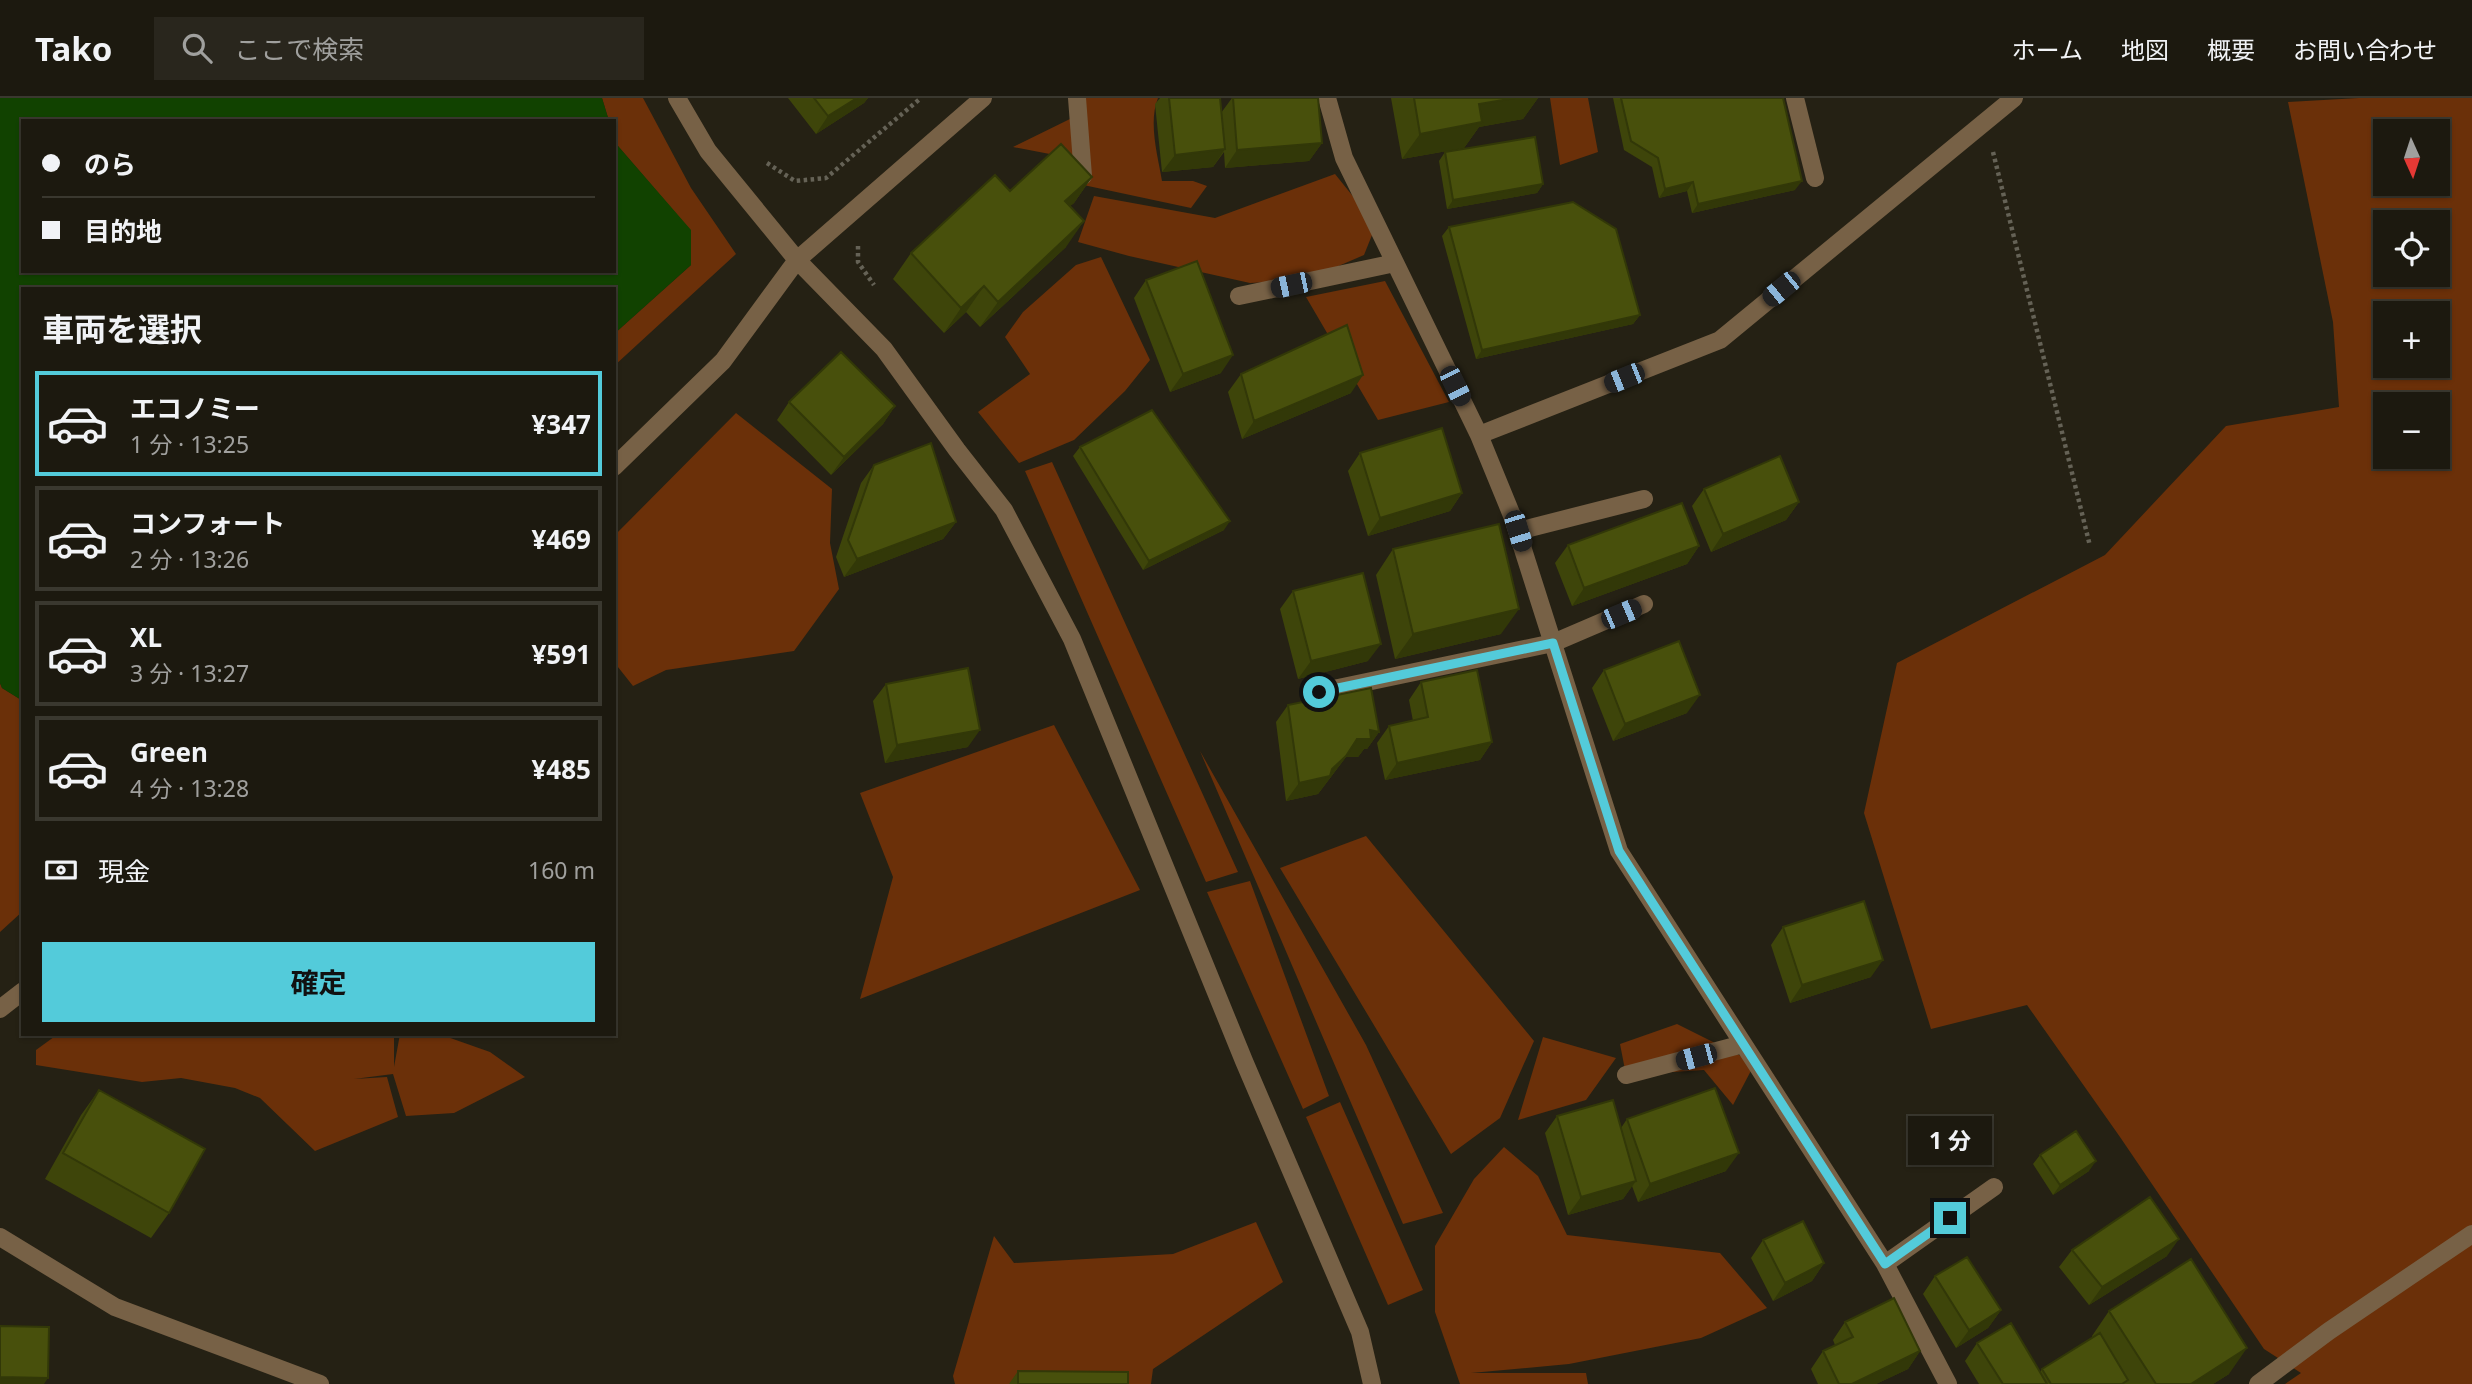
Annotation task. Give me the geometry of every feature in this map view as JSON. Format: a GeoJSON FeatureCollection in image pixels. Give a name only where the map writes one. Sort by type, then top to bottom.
{"type":"FeatureCollection","features":[{"type":"Feature","properties":{"kind":"street"},"geometry":{"type":"LineString","coordinates":[[677,98],[708,151],[796,260],[884,349],[1004,510],[1051,595],[1072,639],[1244,1061],[1360,1332],[1372,1384]]}},
{"type":"Feature","properties":{"kind":"street"},"geometry":{"type":"LineString","coordinates":[[616,465],[723,361],[796,260],[983,98]]}},
{"type":"Feature","properties":{"kind":"street"},"geometry":{"type":"LineString","coordinates":[[1077,98],[1083,176]]}},
{"type":"Feature","properties":{"kind":"street"},"geometry":{"type":"LineString","coordinates":[[1327,98],[1344,158],[1479,435],[1518,531],[1619,851],[1885,1264],[1948,1384]]}},
{"type":"Feature","properties":{"kind":"street"},"geometry":{"type":"LineString","coordinates":[[1795,98],[1815,178]]}},
{"type":"Feature","properties":{"kind":"street"},"geometry":{"type":"LineString","coordinates":[[1479,435],[1720,340],[2014,98]]}},
{"type":"Feature","properties":{"kind":"street"},"geometry":{"type":"LineString","coordinates":[[1239,296],[1395,263]]}},
{"type":"Feature","properties":{"kind":"street"},"geometry":{"type":"LineString","coordinates":[[1518,531],[1644,499]]}},
{"type":"Feature","properties":{"kind":"street"},"geometry":{"type":"LineString","coordinates":[[1319,692],[1553,643],[1644,604]]}},
{"type":"Feature","properties":{"kind":"street"},"geometry":{"type":"LineString","coordinates":[[0,1009],[21,993]]}},
{"type":"Feature","properties":{"kind":"street"},"geometry":{"type":"LineString","coordinates":[[1626,1075],[1743,1044]]}},
{"type":"Feature","properties":{"kind":"street"},"geometry":{"type":"LineString","coordinates":[[1885,1264],[1994,1187]]}},
{"type":"Feature","properties":{"kind":"street"},"geometry":{"type":"LineString","coordinates":[[2258,1384],[2329,1331],[2472,1234]]}},
{"type":"Feature","properties":{"kind":"street"},"geometry":{"type":"LineString","coordinates":[[0,1237],[115,1307],[320,1384]]}},
{"type":"Feature","properties":{"kind":"path"},"geometry":{"type":"LineString","coordinates":[[768,163],[795,181],[826,178],[920,98]]}},
{"type":"Feature","properties":{"kind":"path"},"geometry":{"type":"LineString","coordinates":[[1986,121],[2090,546]]}},
{"type":"Feature","properties":{"kind":"shaded area"},"geometry":{"type":"Polygon","coordinates":[[[0,98],[602,98],[608,119],[21,119],[21,273],[616,273],[616,140],[691,230],[691,265],[616,332],[616,287],[21,287],[21,700],[2,688],[0,98]]]}},
{"type":"Feature","properties":{"kind":"shaded area"},"geometry":{"type":"Polygon","coordinates":[[[602,98],[643,98],[691,188],[736,254],[616,364],[616,332],[691,265],[691,231],[618,146],[616,119],[608,119],[602,98]]]}},
{"type":"Feature","properties":{"kind":"shaded area"},"geometry":{"type":"Polygon","coordinates":[[[1083,98],[1158,98],[1154,129],[1162,181],[1193,181],[1207,186],[1191,208],[1074,183],[1055,155],[1013,147],[1072,118],[1083,98]]]}},
{"type":"Feature","properties":{"kind":"shaded area"},"geometry":{"type":"Polygon","coordinates":[[[1550,98],[1588,98],[1598,152],[1560,165],[1550,98]]]}},
{"type":"Feature","properties":{"kind":"shaded area"},"geometry":{"type":"Polygon","coordinates":[[[2359,98],[2472,98],[2472,1384],[2285,1384],[2301,1373],[2264,1349],[2027,1005],[1931,1029],[1864,813],[1897,663],[2105,555],[2226,426],[2339,407],[2333,322],[2288,102],[2359,98]]]}},
{"type":"Feature","properties":{"kind":"shaded area"},"geometry":{"type":"Polygon","coordinates":[[[1335,174],[1376,225],[1364,255],[1306,280],[1250,283],[1078,242],[1094,196],[1215,218],[1335,174]]]}},
{"type":"Feature","properties":{"kind":"shaded area"},"geometry":{"type":"Polygon","coordinates":[[[1101,257],[1150,360],[1125,391],[1074,440],[1019,463],[978,412],[1030,374],[1005,337],[1023,312],[1076,265],[1101,257]]]}},
{"type":"Feature","properties":{"kind":"shaded area"},"geometry":{"type":"Polygon","coordinates":[[[1385,281],[1449,402],[1378,420],[1306,297],[1385,281]]]}},
{"type":"Feature","properties":{"kind":"shaded area"},"geometry":{"type":"Polygon","coordinates":[[[736,413],[832,489],[830,543],[839,589],[794,651],[666,670],[633,686],[616,665],[616,534],[736,413]]]}},
{"type":"Feature","properties":{"kind":"shaded area"},"geometry":{"type":"Polygon","coordinates":[[[1052,462],[1238,872],[1206,882],[1025,471],[1052,462]]]}},
{"type":"Feature","properties":{"kind":"shaded area"},"geometry":{"type":"Polygon","coordinates":[[[0,683],[2,688],[21,700],[21,913],[0,932],[0,683]]]}},
{"type":"Feature","properties":{"kind":"shaded area"},"geometry":{"type":"Polygon","coordinates":[[[1054,725],[1140,890],[860,999],[893,877],[860,793],[1054,725]]]}},
{"type":"Feature","properties":{"kind":"shaded area"},"geometry":{"type":"Polygon","coordinates":[[[1200,751],[1366,1045],[1443,1213],[1403,1224],[1200,751]]]}},
{"type":"Feature","properties":{"kind":"shaded area"},"geometry":{"type":"Polygon","coordinates":[[[1366,836],[1534,1041],[1500,1118],[1451,1154],[1280,868],[1366,836]]]}},
{"type":"Feature","properties":{"kind":"shaded area"},"geometry":{"type":"Polygon","coordinates":[[[1250,881],[1329,1096],[1303,1109],[1207,892],[1250,881]]]}},
{"type":"Feature","properties":{"kind":"shaded area"},"geometry":{"type":"Polygon","coordinates":[[[1677,1024],[1755,1063],[1733,1105],[1704,1070],[1626,1075],[1620,1044],[1677,1024]]]}},
{"type":"Feature","properties":{"kind":"shaded area"},"geometry":{"type":"Polygon","coordinates":[[[55,1036],[394,1036],[394,1067],[400,1036],[445,1036],[490,1052],[525,1077],[454,1113],[406,1116],[393,1074],[354,1079],[387,1077],[398,1117],[315,1151],[260,1098],[235,1088],[181,1078],[142,1082],[36,1065],[36,1050],[55,1036]]]}},
{"type":"Feature","properties":{"kind":"shaded area"},"geometry":{"type":"Polygon","coordinates":[[[1543,1037],[1616,1058],[1586,1100],[1518,1120],[1543,1037]]]}},
{"type":"Feature","properties":{"kind":"shaded area"},"geometry":{"type":"Polygon","coordinates":[[[1340,1102],[1423,1290],[1388,1305],[1306,1117],[1340,1102]]]}},
{"type":"Feature","properties":{"kind":"shaded area"},"geometry":{"type":"Polygon","coordinates":[[[1504,1147],[1538,1176],[1567,1235],[1720,1253],[1767,1308],[1701,1338],[1569,1364],[1471,1373],[1586,1373],[1588,1384],[1460,1384],[1435,1312],[1435,1246],[1474,1179],[1504,1147]]]}},
{"type":"Feature","properties":{"kind":"shaded area"},"geometry":{"type":"Polygon","coordinates":[[[1256,1222],[1283,1282],[1153,1369],[1151,1384],[955,1384],[953,1376],[994,1236],[1014,1263],[1173,1254],[1256,1222]]]}},
{"type":"Feature","properties":{"kind":"building"},"geometry":{"type":"Polygon","coordinates":[[[814,98],[857,98],[828,116],[814,98]]]}},
{"type":"Feature","properties":{"kind":"building"},"geometry":{"type":"Polygon","coordinates":[[[1169,98],[1220,98],[1225,149],[1175,155],[1169,98]]]}},
{"type":"Feature","properties":{"kind":"building"},"geometry":{"type":"Polygon","coordinates":[[[1233,98],[1318,98],[1322,143],[1237,150],[1233,98]]]}},
{"type":"Feature","properties":{"kind":"building"},"geometry":{"type":"Polygon","coordinates":[[[1414,98],[1515,98],[1479,104],[1482,122],[1420,134],[1414,98]]]}},
{"type":"Feature","properties":{"kind":"building"},"geometry":{"type":"Polygon","coordinates":[[[1621,98],[1783,98],[1802,181],[1698,204],[1693,182],[1665,189],[1658,158],[1631,141],[1621,98]]]}},
{"type":"Feature","properties":{"kind":"building"},"geometry":{"type":"Polygon","coordinates":[[[1535,137],[1543,184],[1453,200],[1445,152],[1535,137]]]}},
{"type":"Feature","properties":{"kind":"building"},"geometry":{"type":"Polygon","coordinates":[[[1061,144],[1092,177],[1065,201],[1084,221],[998,302],[984,286],[961,308],[911,253],[995,175],[1010,191],[1061,144]]]}},
{"type":"Feature","properties":{"kind":"building"},"geometry":{"type":"Polygon","coordinates":[[[1573,202],[1616,229],[1640,315],[1482,350],[1449,227],[1573,202]]]}},
{"type":"Feature","properties":{"kind":"building"},"geometry":{"type":"Polygon","coordinates":[[[1197,261],[1233,355],[1183,374],[1146,280],[1197,261]]]}},
{"type":"Feature","properties":{"kind":"building"},"geometry":{"type":"Polygon","coordinates":[[[1347,325],[1363,375],[1254,421],[1241,374],[1347,325]]]}},
{"type":"Feature","properties":{"kind":"building"},"geometry":{"type":"Polygon","coordinates":[[[841,352],[895,406],[844,457],[789,402],[841,352]]]}},
{"type":"Feature","properties":{"kind":"building"},"geometry":{"type":"Polygon","coordinates":[[[1152,410],[1230,521],[1149,561],[1080,447],[1152,410]]]}},
{"type":"Feature","properties":{"kind":"building"},"geometry":{"type":"Polygon","coordinates":[[[1442,428],[1462,493],[1380,518],[1360,453],[1442,428]]]}},
{"type":"Feature","properties":{"kind":"building"},"geometry":{"type":"Polygon","coordinates":[[[931,443],[956,522],[857,559],[848,540],[874,465],[931,443]]]}},
{"type":"Feature","properties":{"kind":"building"},"geometry":{"type":"Polygon","coordinates":[[[1780,456],[1799,502],[1723,534],[1704,489],[1780,456]]]}},
{"type":"Feature","properties":{"kind":"building"},"geometry":{"type":"Polygon","coordinates":[[[1682,503],[1699,546],[1584,588],[1568,545],[1682,503]]]}},
{"type":"Feature","properties":{"kind":"building"},"geometry":{"type":"Polygon","coordinates":[[[1499,524],[1519,609],[1413,634],[1393,549],[1499,524]]]}},
{"type":"Feature","properties":{"kind":"building"},"geometry":{"type":"Polygon","coordinates":[[[1363,573],[1381,644],[1311,661],[1293,591],[1363,573]]]}},
{"type":"Feature","properties":{"kind":"building"},"geometry":{"type":"Polygon","coordinates":[[[1679,641],[1700,695],[1625,724],[1604,670],[1679,641]]]}},
{"type":"Feature","properties":{"kind":"building"},"geometry":{"type":"Polygon","coordinates":[[[968,668],[980,730],[897,745],[886,684],[968,668]]]}},
{"type":"Feature","properties":{"kind":"building"},"geometry":{"type":"Polygon","coordinates":[[[1477,670],[1492,742],[1397,763],[1389,726],[1428,717],[1421,682],[1477,670]]]}},
{"type":"Feature","properties":{"kind":"building"},"geometry":{"type":"Polygon","coordinates":[[[1371,688],[1379,732],[1370,730],[1371,739],[1357,739],[1346,756],[1332,769],[1330,776],[1299,783],[1288,705],[1371,688]]]}},
{"type":"Feature","properties":{"kind":"building"},"geometry":{"type":"Polygon","coordinates":[[[1864,901],[1883,960],[1802,985],[1783,927],[1864,901]]]}},
{"type":"Feature","properties":{"kind":"building"},"geometry":{"type":"Polygon","coordinates":[[[1715,1088],[1739,1153],[1650,1184],[1627,1119],[1715,1088]]]}},
{"type":"Feature","properties":{"kind":"building"},"geometry":{"type":"Polygon","coordinates":[[[99,1090],[205,1149],[169,1213],[63,1153],[99,1090]]]}},
{"type":"Feature","properties":{"kind":"building"},"geometry":{"type":"Polygon","coordinates":[[[1613,1100],[1636,1181],[1581,1197],[1557,1116],[1613,1100]]]}},
{"type":"Feature","properties":{"kind":"building"},"geometry":{"type":"Polygon","coordinates":[[[2076,1131],[2096,1161],[2060,1185],[2040,1155],[2076,1131]]]}},
{"type":"Feature","properties":{"kind":"building"},"geometry":{"type":"Polygon","coordinates":[[[2150,1197],[2179,1239],[2102,1287],[2072,1250],[2150,1197]]]}},
{"type":"Feature","properties":{"kind":"building"},"geometry":{"type":"Polygon","coordinates":[[[1803,1221],[1824,1263],[1785,1283],[1763,1240],[1803,1221]]]}},
{"type":"Feature","properties":{"kind":"building"},"geometry":{"type":"Polygon","coordinates":[[[1967,1257],[2001,1310],[1969,1330],[1935,1276],[1967,1257]]]}},
{"type":"Feature","properties":{"kind":"building"},"geometry":{"type":"Polygon","coordinates":[[[2191,1259],[2247,1348],[2191,1384],[2156,1384],[2109,1311],[2191,1259]]]}},
{"type":"Feature","properties":{"kind":"building"},"geometry":{"type":"Polygon","coordinates":[[[1894,1298],[1920,1351],[1852,1384],[1839,1384],[1823,1351],[1853,1337],[1845,1322],[1894,1298]]]}},
{"type":"Feature","properties":{"kind":"building"},"geometry":{"type":"Polygon","coordinates":[[[2011,1323],[2047,1384],[2003,1384],[1977,1343],[2011,1323]]]}},
{"type":"Feature","properties":{"kind":"building"},"geometry":{"type":"Polygon","coordinates":[[[0,1326],[49,1327],[48,1378],[0,1377],[0,1326]]]}},
{"type":"Feature","properties":{"kind":"building"},"geometry":{"type":"Polygon","coordinates":[[[2100,1333],[2128,1380],[2122,1384],[2051,1384],[2042,1369],[2100,1333]]]}},
{"type":"Feature","properties":{"kind":"building"},"geometry":{"type":"Polygon","coordinates":[[[1018,1371],[1128,1372],[1128,1384],[1018,1384],[1018,1371]]]}},
{"type":"Feature","properties":{"kind":"route"},"geometry":{"type":"LineString","coordinates":[[1319,692],[1553,643],[1619,851],[1885,1264],[1950,1218]]}}]}
